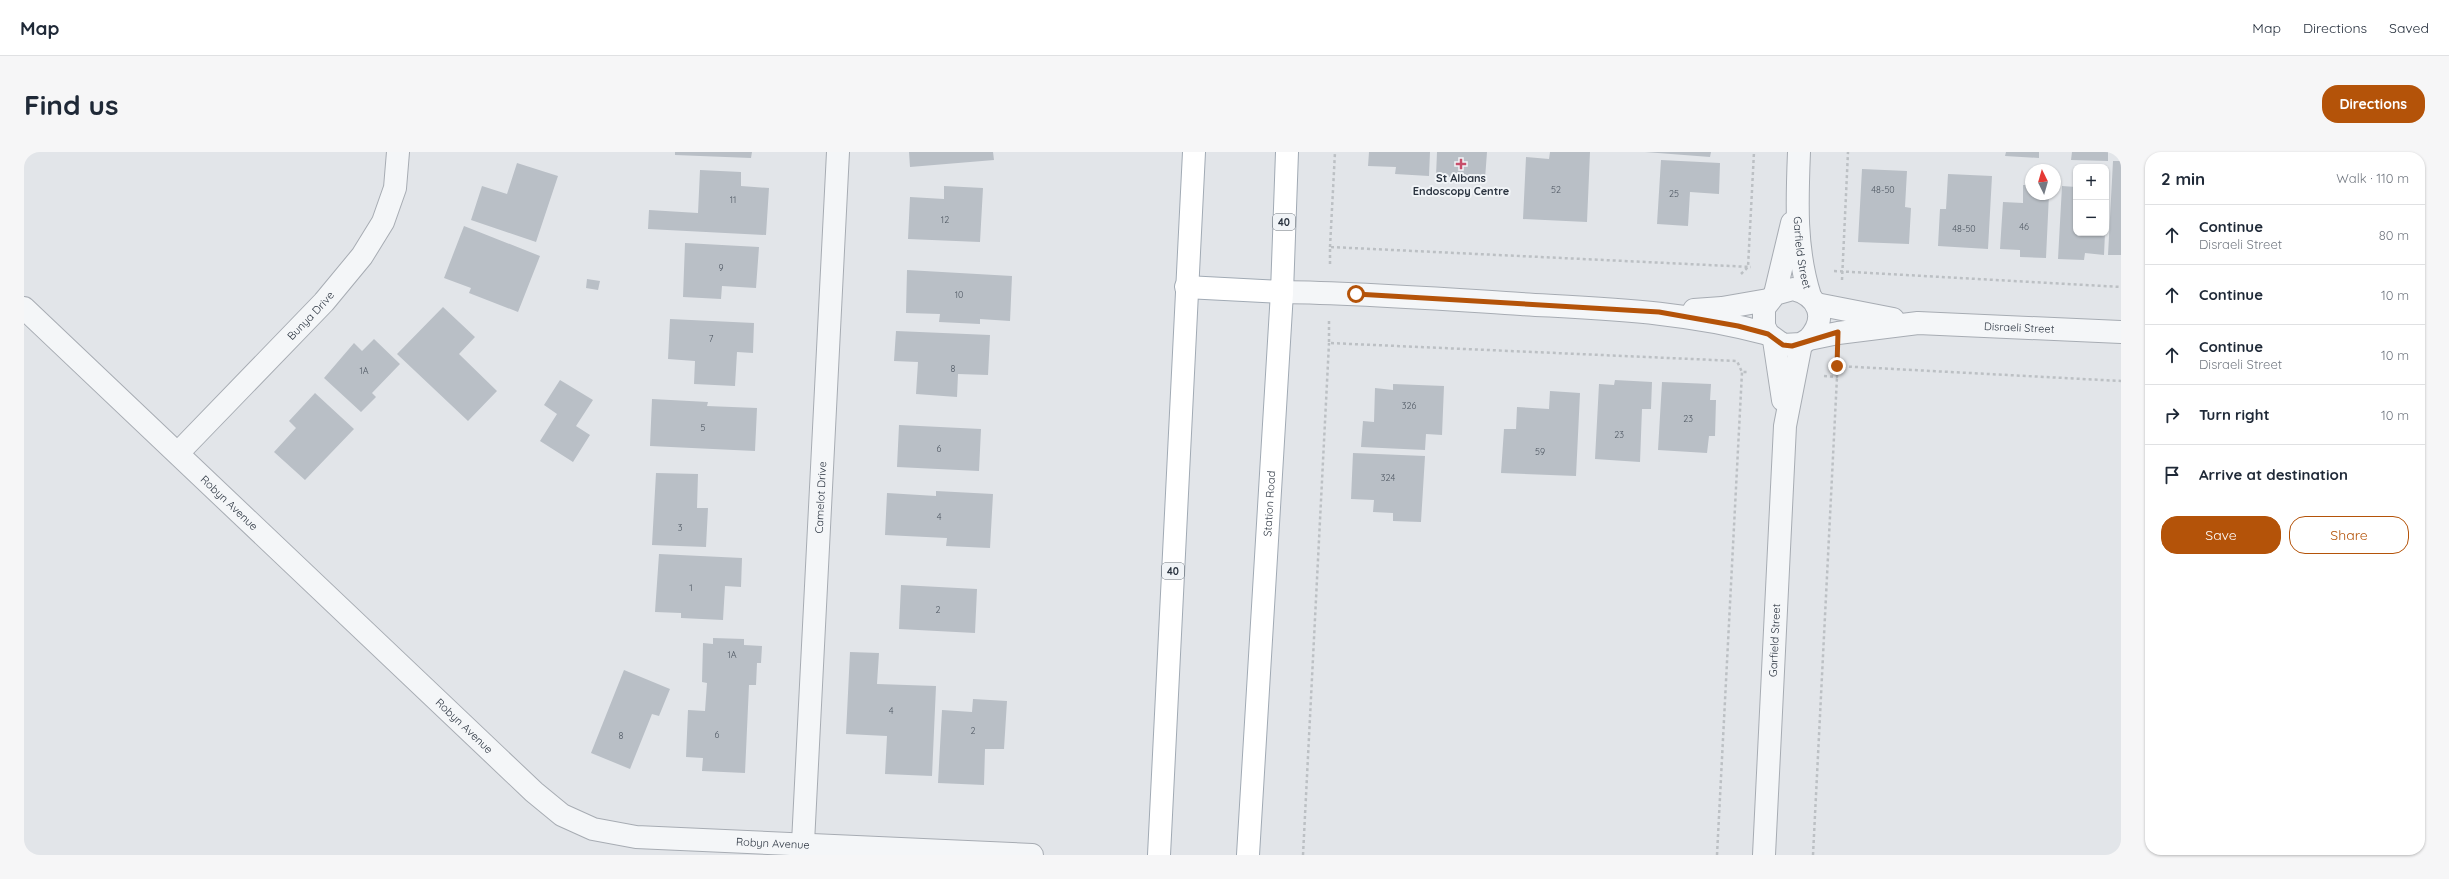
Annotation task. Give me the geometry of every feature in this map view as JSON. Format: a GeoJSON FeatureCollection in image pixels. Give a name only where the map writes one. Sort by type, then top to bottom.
{"type":"FeatureCollection","features":[{"type":"Feature","properties":{"kind":"main road","name":"40"},"geometry":{"type":"LineString","coordinates":[[1159,855],[1186,287],[1194,152]]}},
{"type":"Feature","properties":{"kind":"main road","name":"Station Road"},"geometry":{"type":"LineString","coordinates":[[1248,855],[1282,292],[1287,152]]}},
{"type":"Feature","properties":{"kind":"main road"},"geometry":{"type":"LineString","coordinates":[[1186,287],[1282,292]]}},
{"type":"Feature","properties":{"kind":"street","name":"Bunya Drive"},"geometry":{"type":"LineString","coordinates":[[178,453],[324,302],[362,256],[383,222],[395,188],[398,152]]}},
{"type":"Feature","properties":{"kind":"street","name":"Camelot Drive"},"geometry":{"type":"LineString","coordinates":[[802,843],[838,152]]}},
{"type":"Feature","properties":{"kind":"street","name":"Garfield Street"},"geometry":{"type":"LineString","coordinates":[[1799,152],[1796,208],[1802,268],[1813,300]]}},
{"type":"Feature","properties":{"kind":"street","name":"Garfield Street"},"geometry":{"type":"LineString","coordinates":[[1772,297],[1796,208]]}},
{"type":"Feature","properties":{"kind":"street"},"geometry":{"type":"LineString","coordinates":[[1282,292],[1329,293],[1739,316],[1783,345],[1805,342],[1816,332],[1819,323],[1813,300],[1793,289],[1772,297],[1739,316]]}},
{"type":"Feature","properties":{"kind":"street"},"geometry":{"type":"LineString","coordinates":[[1771,337],[1763,317],[1772,297]]}},
{"type":"Feature","properties":{"kind":"street","name":"Disraeli Street"},"geometry":{"type":"LineString","coordinates":[[1813,300],[1839,308],[1918,323],[2121,332]]}},
{"type":"Feature","properties":{"kind":"street","name":"Robyn Avenue"},"geometry":{"type":"LineString","coordinates":[[26,312],[178,453],[534,792],[562,815],[593,829],[636,837],[802,843],[1032,855]]}},
{"type":"Feature","properties":{"kind":"street","name":"Disraeli Street"},"geometry":{"type":"LineString","coordinates":[[1805,342],[1838,332],[1918,323]]}},
{"type":"Feature","properties":{"kind":"street","name":"Garfield Street"},"geometry":{"type":"LineString","coordinates":[[1764,855],[1787,375],[1771,337]]}},
{"type":"Feature","properties":{"kind":"street","name":"Garfield Street"},"geometry":{"type":"LineString","coordinates":[[1787,375],[1805,342]]}},
{"type":"Feature","properties":{"kind":"path"},"geometry":{"type":"LineString","coordinates":[[1302,855],[1329,343],[1330,247],[1335,152]]}},
{"type":"Feature","properties":{"kind":"path"},"geometry":{"type":"LineString","coordinates":[[1717,855],[1742,372],[1738,361],[1741,274],[1748,267],[1754,152]]}},
{"type":"Feature","properties":{"kind":"path"},"geometry":{"type":"LineString","coordinates":[[1839,308],[1848,152]]}},
{"type":"Feature","properties":{"kind":"path"},"geometry":{"type":"LineString","coordinates":[[1330,247],[1781,268]]}},
{"type":"Feature","properties":{"kind":"path"},"geometry":{"type":"LineString","coordinates":[[1802,268],[1842,272],[2121,287]]}},
{"type":"Feature","properties":{"kind":"path"},"geometry":{"type":"LineString","coordinates":[[1813,855],[1838,332]]}},
{"type":"Feature","properties":{"kind":"path"},"geometry":{"type":"LineString","coordinates":[[1329,343],[1738,361]]}},
{"type":"Feature","properties":{"kind":"path"},"geometry":{"type":"LineString","coordinates":[[1837,366],[2121,381]]}},
{"type":"Feature","properties":{"kind":"path"},"geometry":{"type":"LineString","coordinates":[[1742,372],[1837,377]]}},
{"type":"Feature","properties":{"kind":"building"},"geometry":{"type":"Polygon","coordinates":[[[675,152],[752,152],[751,158],[675,155],[675,152]]]}},
{"type":"Feature","properties":{"kind":"building"},"geometry":{"type":"Polygon","coordinates":[[[909,152],[993,152],[994,160],[910,167],[909,152]]]}},
{"type":"Feature","properties":{"kind":"building","name":"St Albans Endoscopy Centre"},"geometry":{"type":"Polygon","coordinates":[[[1369,152],[1430,152],[1429,176],[1395,174],[1396,167],[1368,166],[1369,152]]]}},
{"type":"Feature","properties":{"kind":"building","name":"St Albans Endoscopy Centre"},"geometry":{"type":"Polygon","coordinates":[[[1437,152],[1487,152],[1485,179],[1436,176],[1437,152]]]}},
{"type":"Feature","properties":{"kind":"building"},"geometry":{"type":"Polygon","coordinates":[[[1550,152],[1590,152],[1587,222],[1523,219],[1526,157],[1549,159],[1550,152]]]}},
{"type":"Feature","properties":{"kind":"building"},"geometry":{"type":"Polygon","coordinates":[[[1645,152],[1711,152],[1710,157],[1645,152]]]}},
{"type":"Feature","properties":{"kind":"building"},"geometry":{"type":"Polygon","coordinates":[[[2006,152],[2039,152],[2039,158],[2005,156],[2006,152]]]}},
{"type":"Feature","properties":{"kind":"building"},"geometry":{"type":"Polygon","coordinates":[[[2072,152],[2108,152],[2108,161],[2071,160],[2072,152]]]}},
{"type":"Feature","properties":{"kind":"building"},"geometry":{"type":"Polygon","coordinates":[[[1661,160],[1720,163],[1719,194],[1690,192],[1688,226],[1657,224],[1661,160]]]}},
{"type":"Feature","properties":{"kind":"building"},"geometry":{"type":"Polygon","coordinates":[[[2113,161],[2121,161],[2121,255],[2108,255],[2113,161]]]}},
{"type":"Feature","properties":{"kind":"building"},"geometry":{"type":"Polygon","coordinates":[[[517,163],[558,176],[536,242],[471,220],[482,186],[507,194],[517,163]]]}},
{"type":"Feature","properties":{"kind":"building"},"geometry":{"type":"Polygon","coordinates":[[[1862,169],[1907,171],[1905,207],[1911,208],[1909,244],[1858,242],[1862,169]]]}},
{"type":"Feature","properties":{"kind":"building"},"geometry":{"type":"Polygon","coordinates":[[[700,170],[741,172],[741,186],[769,188],[766,235],[648,229],[649,210],[698,213],[700,170]]]}},
{"type":"Feature","properties":{"kind":"building"},"geometry":{"type":"Polygon","coordinates":[[[1948,174],[1992,176],[1988,249],[1938,246],[1940,209],[1946,209],[1948,174]]]}},
{"type":"Feature","properties":{"kind":"building"},"geometry":{"type":"Polygon","coordinates":[[[2023,185],[2025,185],[2025,200],[2049,200],[2046,258],[2020,257],[2020,250],[2000,249],[2003,202],[2023,203],[2023,185]]]}},
{"type":"Feature","properties":{"kind":"building"},"geometry":{"type":"Polygon","coordinates":[[[944,186],[983,188],[980,242],[908,239],[910,197],[944,199],[944,186]]]}},
{"type":"Feature","properties":{"kind":"building"},"geometry":{"type":"Polygon","coordinates":[[[2062,186],[2073,187],[2073,236],[2105,236],[2104,255],[2085,253],[2084,260],[2058,259],[2062,186]]]}},
{"type":"Feature","properties":{"kind":"building"},"geometry":{"type":"Polygon","coordinates":[[[464,226],[540,256],[518,312],[469,293],[471,288],[444,278],[464,226]]]}},
{"type":"Feature","properties":{"kind":"building"},"geometry":{"type":"Polygon","coordinates":[[[685,243],[759,247],[756,288],[722,286],[721,299],[683,297],[685,243]]]}},
{"type":"Feature","properties":{"kind":"building"},"geometry":{"type":"Polygon","coordinates":[[[907,270],[1012,276],[1010,321],[980,319],[980,324],[939,322],[940,314],[906,313],[907,270]]]}},
{"type":"Feature","properties":{"kind":"building"},"geometry":{"type":"Polygon","coordinates":[[[587,279],[600,281],[598,290],[586,288],[587,279]]]}},
{"type":"Feature","properties":{"kind":"building"},"geometry":{"type":"Polygon","coordinates":[[[443,307],[475,337],[459,354],[497,391],[468,421],[397,354],[443,307]]]}},
{"type":"Feature","properties":{"kind":"building"},"geometry":{"type":"Polygon","coordinates":[[[670,319],[754,323],[753,353],[737,352],[735,386],[694,384],[695,361],[668,359],[670,319]]]}},
{"type":"Feature","properties":{"kind":"building"},"geometry":{"type":"Polygon","coordinates":[[[896,331],[990,335],[988,375],[958,374],[957,397],[916,394],[918,362],[894,361],[896,331]]]}},
{"type":"Feature","properties":{"kind":"building"},"geometry":{"type":"Polygon","coordinates":[[[374,339],[400,364],[372,393],[376,397],[361,412],[324,378],[354,343],[362,351],[374,339]]]}},
{"type":"Feature","properties":{"kind":"building"},"geometry":{"type":"Polygon","coordinates":[[[560,380],[593,400],[576,426],[590,435],[573,462],[540,441],[557,414],[544,405],[560,380]]]}},
{"type":"Feature","properties":{"kind":"building"},"geometry":{"type":"Polygon","coordinates":[[[1615,380],[1652,382],[1651,409],[1642,409],[1640,462],[1595,459],[1599,384],[1614,385],[1615,380]]]}},
{"type":"Feature","properties":{"kind":"building"},"geometry":{"type":"Polygon","coordinates":[[[1662,382],[1711,384],[1710,400],[1716,400],[1715,436],[1709,436],[1707,453],[1658,450],[1662,382]]]}},
{"type":"Feature","properties":{"kind":"building"},"geometry":{"type":"Polygon","coordinates":[[[1393,384],[1444,386],[1442,435],[1426,434],[1425,450],[1361,447],[1363,421],[1374,422],[1375,388],[1393,390],[1393,384]]]}},
{"type":"Feature","properties":{"kind":"building"},"geometry":{"type":"Polygon","coordinates":[[[1550,391],[1580,393],[1576,476],[1501,473],[1504,429],[1516,429],[1517,407],[1549,409],[1550,391]]]}},
{"type":"Feature","properties":{"kind":"building"},"geometry":{"type":"Polygon","coordinates":[[[315,393],[354,429],[305,480],[274,452],[296,428],[289,421],[315,393]]]}},
{"type":"Feature","properties":{"kind":"building"},"geometry":{"type":"Polygon","coordinates":[[[652,399],[708,402],[707,406],[757,408],[755,451],[650,446],[652,399]]]}},
{"type":"Feature","properties":{"kind":"building"},"geometry":{"type":"Polygon","coordinates":[[[899,425],[981,429],[979,471],[897,467],[899,425]]]}},
{"type":"Feature","properties":{"kind":"building"},"geometry":{"type":"Polygon","coordinates":[[[1353,453],[1425,456],[1421,522],[1393,521],[1393,513],[1373,512],[1374,500],[1351,499],[1353,453]]]}},
{"type":"Feature","properties":{"kind":"building"},"geometry":{"type":"Polygon","coordinates":[[[656,473],[698,474],[697,508],[708,508],[706,547],[652,545],[656,473]]]}},
{"type":"Feature","properties":{"kind":"building"},"geometry":{"type":"Polygon","coordinates":[[[936,491],[993,494],[990,548],[946,546],[947,538],[885,535],[887,493],[936,496],[936,491]]]}},
{"type":"Feature","properties":{"kind":"building"},"geometry":{"type":"Polygon","coordinates":[[[659,554],[742,558],[741,587],[725,586],[723,620],[681,618],[681,613],[655,612],[659,554]]]}},
{"type":"Feature","properties":{"kind":"building"},"geometry":{"type":"Polygon","coordinates":[[[901,585],[977,589],[975,633],[899,629],[901,585]]]}},
{"type":"Feature","properties":{"kind":"building"},"geometry":{"type":"Polygon","coordinates":[[[713,638],[744,639],[744,645],[762,646],[761,663],[757,663],[756,685],[749,685],[745,773],[702,771],[703,758],[686,757],[688,710],[705,711],[707,683],[702,682],[703,643],[713,644],[713,638]]]}},
{"type":"Feature","properties":{"kind":"building"},"geometry":{"type":"Polygon","coordinates":[[[850,652],[879,653],[877,684],[936,686],[932,776],[885,774],[887,736],[846,734],[850,652]]]}},
{"type":"Feature","properties":{"kind":"building"},"geometry":{"type":"Polygon","coordinates":[[[624,670],[670,689],[659,716],[652,714],[630,769],[591,753],[624,670]]]}},
{"type":"Feature","properties":{"kind":"building"},"geometry":{"type":"Polygon","coordinates":[[[973,699],[1007,701],[1004,749],[985,749],[984,785],[938,783],[942,710],[972,712],[973,699]]]}},
{"type":"Feature","properties":{"kind":"place","name":"St Albans Endoscopy Centre"},"geometry":{"type":"Point","coordinates":[1461,164]}},
{"type":"Feature","properties":{"kind":"route"},"geometry":{"type":"LineString","coordinates":[[1356,294],[1659,312],[1738,326],[1768,334],[1774,340],[1783,345],[1792,346],[1801,344],[1809,339],[1838,332],[1837,366]]}}]}
